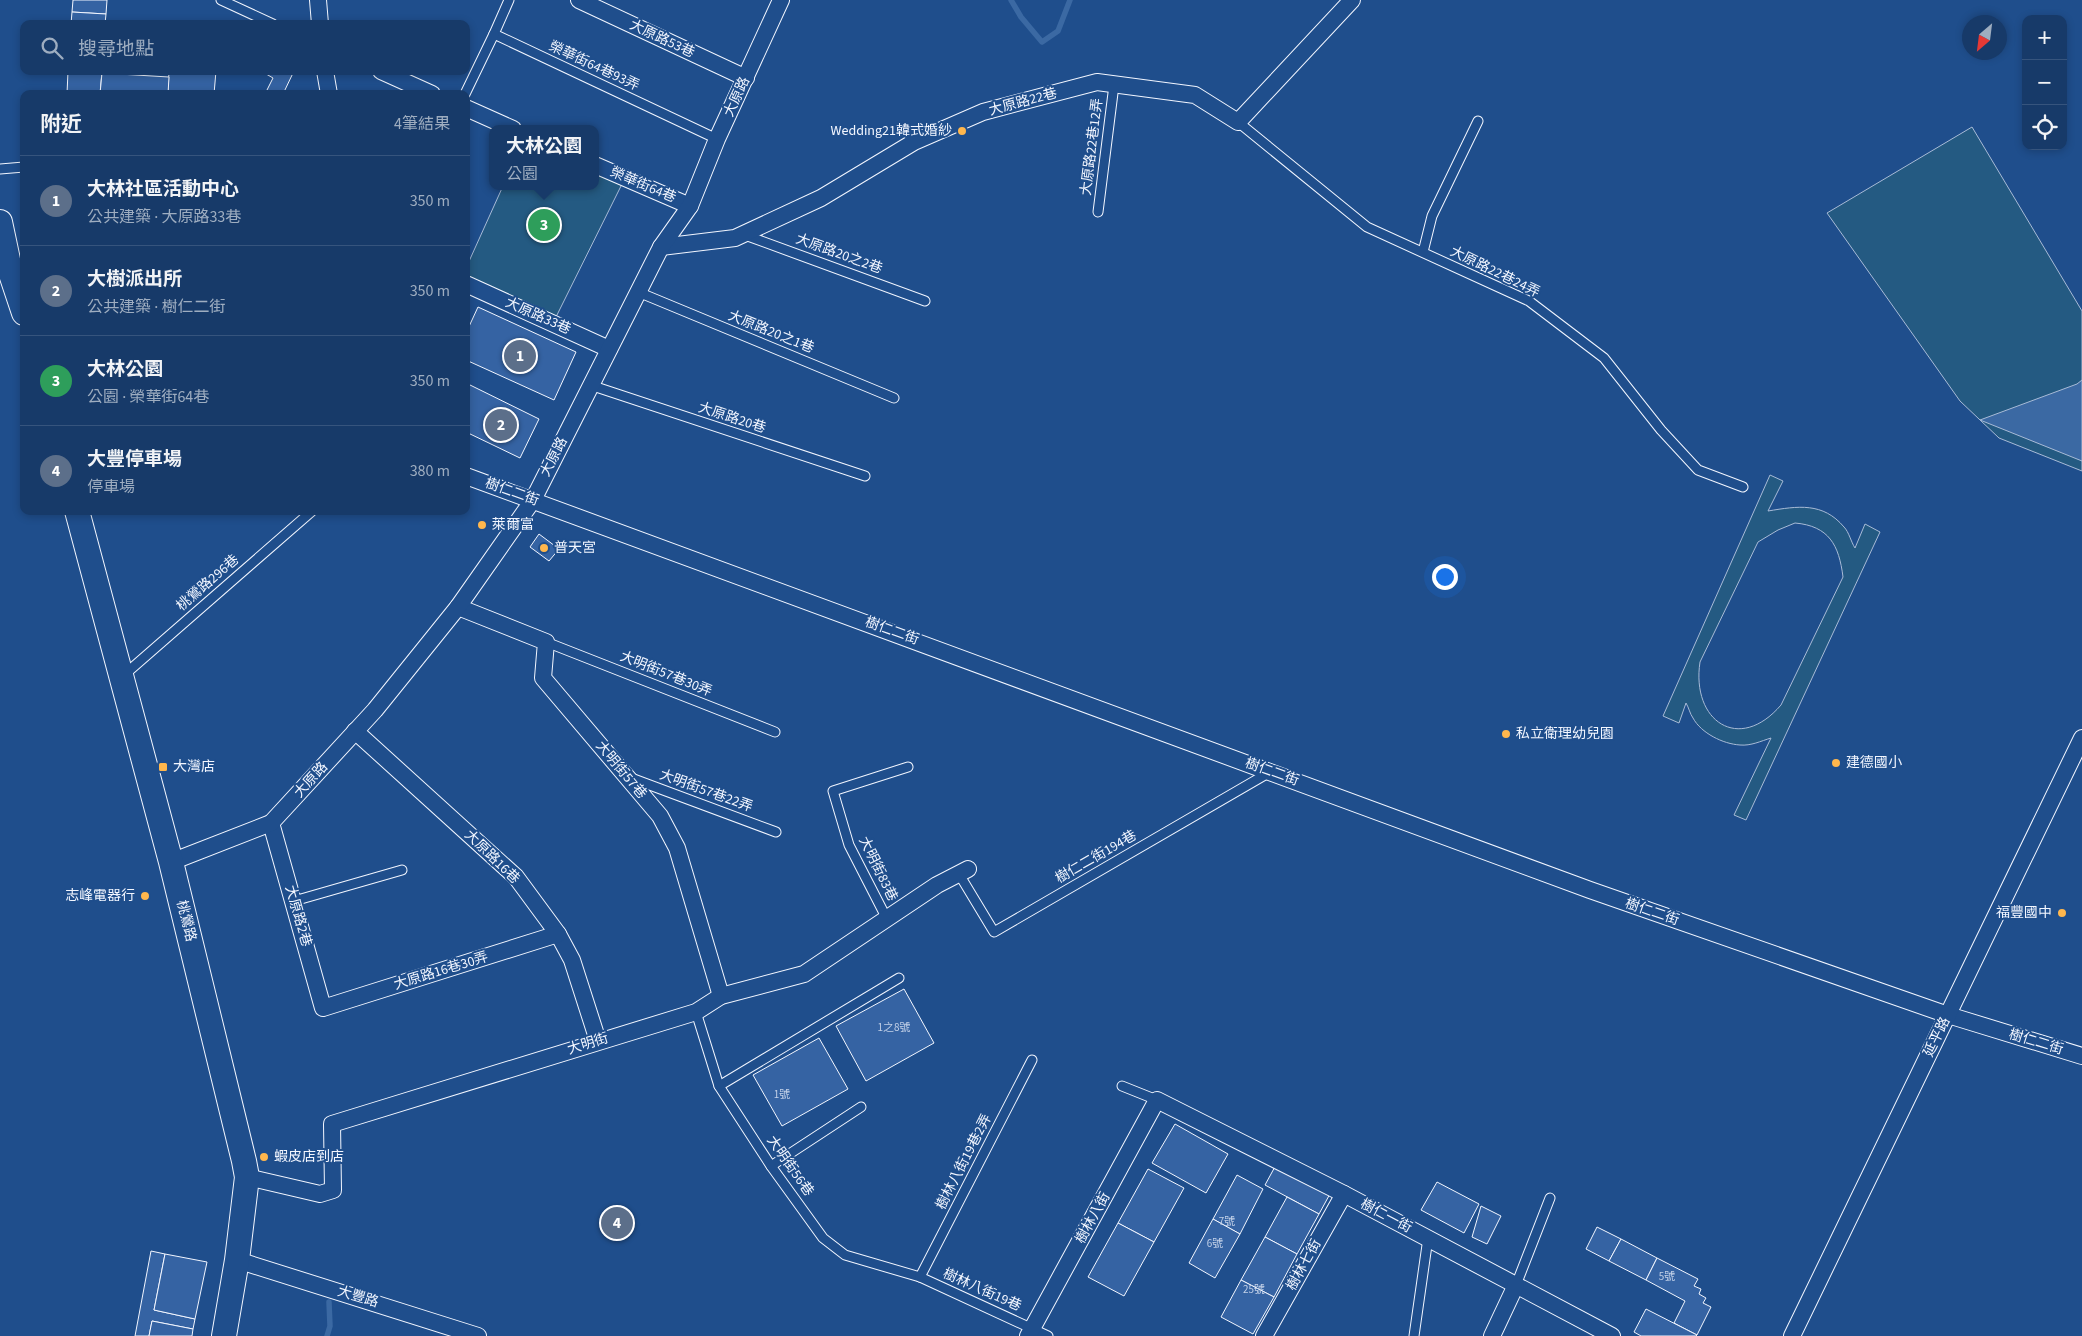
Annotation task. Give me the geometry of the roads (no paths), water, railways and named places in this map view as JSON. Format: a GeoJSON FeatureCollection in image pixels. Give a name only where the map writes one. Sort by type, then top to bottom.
{"type":"FeatureCollection","features":[{"type":"Feature","properties":{"kind":"main road"},"geometry":{"type":"LineString","coordinates":[[0,222],[20,300]]}},
{"type":"Feature","properties":{"kind":"main road","name":"桃鶯路"},"geometry":{"type":"LineString","coordinates":[[78,515],[171,862],[247,1177],[237,1260],[224,1336]]}},
{"type":"Feature","properties":{"kind":"street"},"geometry":{"type":"LineString","coordinates":[[318,0],[320,20]]}},
{"type":"Feature","properties":{"kind":"street","name":"大原路53巷"},"geometry":{"type":"LineString","coordinates":[[579,0],[746,78]]}},
{"type":"Feature","properties":{"kind":"street","name":"大原路"},"geometry":{"type":"LineString","coordinates":[[171,862],[271,824],[375,710],[458,607],[533,500],[661,247],[690,206],[717,139],[781,0]]}},
{"type":"Feature","properties":{"kind":"street"},"geometry":{"type":"LineString","coordinates":[[1238,122],[1352,0]]}},
{"type":"Feature","properties":{"kind":"street"},"geometry":{"type":"LineString","coordinates":[[326,75],[328,90]]}},
{"type":"Feature","properties":{"kind":"street"},"geometry":{"type":"LineString","coordinates":[[390,75],[423,90]]}},
{"type":"Feature","properties":{"kind":"street","name":"大原路22巷"},"geometry":{"type":"LineString","coordinates":[[661,247],[735,238],[821,198],[914,142],[983,112],[1097,82],[1195,95],[1238,122]]}},
{"type":"Feature","properties":{"kind":"street"},"geometry":{"type":"LineString","coordinates":[[470,110],[504,125]]}},
{"type":"Feature","properties":{"kind":"street","name":"榮華街64巷"},"geometry":{"type":"LineString","coordinates":[[599,166],[690,206]]}},
{"type":"Feature","properties":{"kind":"street","name":"大原路33巷"},"geometry":{"type":"LineString","coordinates":[[470,286],[609,349]]}},
{"type":"Feature","properties":{"kind":"street","name":"樹仁二街"},"geometry":{"type":"LineString","coordinates":[[470,477],[1590,890],[1948,1014],[2082,1056]]}},
{"type":"Feature","properties":{"kind":"street"},"geometry":{"type":"LineString","coordinates":[[458,607],[546,642]]}},
{"type":"Feature","properties":{"kind":"street","name":"大明街57巷"},"geometry":{"type":"LineString","coordinates":[[546,642],[543,678],[660,816],[677,848],[721,996]]}},
{"type":"Feature","properties":{"kind":"street","name":"大原路16巷"},"geometry":{"type":"LineString","coordinates":[[355,731],[516,877],[558,934],[572,960],[598,1041]]}},
{"type":"Feature","properties":{"kind":"street","name":"延平路"},"geometry":{"type":"LineString","coordinates":[[1792,1336],[2082,738]]}},
{"type":"Feature","properties":{"kind":"street","name":"大原路2巷"},"geometry":{"type":"LineString","coordinates":[[271,824],[323,1008]]}},
{"type":"Feature","properties":{"kind":"street","name":"大明街"},"geometry":{"type":"LineString","coordinates":[[247,1177],[320,1194],[333,1190],[332,1124],[696,1012],[721,996],[804,974],[937,885],[964,871]]}},
{"type":"Feature","properties":{"kind":"street","name":"大原路16巷30弄"},"geometry":{"type":"LineString","coordinates":[[323,1008],[558,934]]}},
{"type":"Feature","properties":{"kind":"street","name":"樹仁一街"},"geometry":{"type":"LineString","coordinates":[[1157,1100],[1344,1194],[1612,1336]]}},
{"type":"Feature","properties":{"kind":"street","name":"樹林八街"},"geometry":{"type":"LineString","coordinates":[[1030,1332],[1157,1100]]}},
{"type":"Feature","properties":{"kind":"street","name":"樹林七街"},"geometry":{"type":"LineString","coordinates":[[1264,1336],[1344,1194]]}},
{"type":"Feature","properties":{"kind":"street","name":"大豐路"},"geometry":{"type":"LineString","coordinates":[[237,1260],[478,1336]]}},
{"type":"Feature","properties":{"kind":"street"},"geometry":{"type":"LineString","coordinates":[[1492,1336],[1516,1285]]}},
{"type":"Feature","properties":{"kind":"lane"},"geometry":{"type":"LineString","coordinates":[[221,0],[264,20]]}},
{"type":"Feature","properties":{"kind":"lane"},"geometry":{"type":"LineString","coordinates":[[467,90],[509,0]]}},
{"type":"Feature","properties":{"kind":"lane","name":"榮華街64巷93弄"},"geometry":{"type":"LineString","coordinates":[[494,34],[717,139]]}},
{"type":"Feature","properties":{"kind":"lane","name":"大原路22巷12弄"},"geometry":{"type":"LineString","coordinates":[[1098,212],[1114,85]]}},
{"type":"Feature","properties":{"kind":"lane"},"geometry":{"type":"LineString","coordinates":[[1423,252],[1432,216],[1478,121]]}},
{"type":"Feature","properties":{"kind":"lane","name":"大原路22巷24弄"},"geometry":{"type":"LineString","coordinates":[[1238,122],[1367,227],[1529,302],[1604,358],[1661,430],[1698,470],[1742,487]]}},
{"type":"Feature","properties":{"kind":"lane"},"geometry":{"type":"LineString","coordinates":[[0,169],[20,167]]}},
{"type":"Feature","properties":{"kind":"lane","name":"大原路20之2巷"},"geometry":{"type":"LineString","coordinates":[[742,234],[925,300]]}},
{"type":"Feature","properties":{"kind":"lane","name":"大原路20之1巷"},"geometry":{"type":"LineString","coordinates":[[638,292],[894,398]]}},
{"type":"Feature","properties":{"kind":"lane","name":"大原路20巷"},"geometry":{"type":"LineString","coordinates":[[590,385],[866,476]]}},
{"type":"Feature","properties":{"kind":"lane","name":"桃鶯路296巷"},"geometry":{"type":"LineString","coordinates":[[122,676],[307,515]]}},
{"type":"Feature","properties":{"kind":"lane","name":"大明街57巷30弄"},"geometry":{"type":"LineString","coordinates":[[546,642],[776,732]]}},
{"type":"Feature","properties":{"kind":"lane","name":"大明街83巷"},"geometry":{"type":"LineString","coordinates":[[887,919],[849,845],[833,791],[908,767]]}},
{"type":"Feature","properties":{"kind":"lane","name":"樹仁二街194巷"},"geometry":{"type":"LineString","coordinates":[[964,871],[994,932],[1270,772]]}},
{"type":"Feature","properties":{"kind":"lane","name":"大明街57巷22弄"},"geometry":{"type":"LineString","coordinates":[[626,776],[776,832]]}},
{"type":"Feature","properties":{"kind":"lane"},"geometry":{"type":"LineString","coordinates":[[294,901],[402,870]]}},
{"type":"Feature","properties":{"kind":"lane"},"geometry":{"type":"LineString","coordinates":[[719,1086],[900,978]]}},
{"type":"Feature","properties":{"kind":"lane","name":"大明街56巷"},"geometry":{"type":"LineString","coordinates":[[696,1012],[719,1086],[771,1166],[823,1238],[845,1256],[920,1277]]}},
{"type":"Feature","properties":{"kind":"lane","name":"樹林八街19巷2弄"},"geometry":{"type":"LineString","coordinates":[[920,1277],[1032,1060]]}},
{"type":"Feature","properties":{"kind":"lane"},"geometry":{"type":"LineString","coordinates":[[1122,1086],[1157,1100]]}},
{"type":"Feature","properties":{"kind":"lane"},"geometry":{"type":"LineString","coordinates":[[771,1166],[861,1107]]}},
{"type":"Feature","properties":{"kind":"lane"},"geometry":{"type":"LineString","coordinates":[[1516,1285],[1550,1198]]}},
{"type":"Feature","properties":{"kind":"lane"},"geometry":{"type":"LineString","coordinates":[[1414,1336],[1428,1238]]}},
{"type":"Feature","properties":{"kind":"lane","name":"樹林八街19巷"},"geometry":{"type":"LineString","coordinates":[[920,1277],[1030,1332],[1048,1336]]}},
{"type":"Feature","properties":{"kind":"waterway"},"geometry":{"type":"LineString","coordinates":[[1011,0],[1021,17],[1042,42],[1058,31],[1070,0]]}},
{"type":"Feature","properties":{"kind":"waterway"},"geometry":{"type":"LineString","coordinates":[[327,1336],[330,1326],[329,1302]]}},
{"type":"Feature","properties":{"kind":"place","name":"Wedding21韓式婚紗"},"geometry":{"type":"Point","coordinates":[962,131]}},
{"type":"Feature","properties":{"kind":"place","name":"大林公園"},"geometry":{"type":"Point","coordinates":[544,225]}},
{"type":"Feature","properties":{"kind":"place","name":"大林社區活動中心"},"geometry":{"type":"Point","coordinates":[520,356]}},
{"type":"Feature","properties":{"kind":"place","name":"大樹派出所"},"geometry":{"type":"Point","coordinates":[501,425]}},
{"type":"Feature","properties":{"kind":"place","name":"萊爾富"},"geometry":{"type":"Point","coordinates":[482,525]}},
{"type":"Feature","properties":{"kind":"place","name":"普天宮"},"geometry":{"type":"Point","coordinates":[544,548]}},
{"type":"Feature","properties":{"kind":"place","name":"私立衛理幼兒園"},"geometry":{"type":"Point","coordinates":[1506,734]}},
{"type":"Feature","properties":{"kind":"place","name":"建德國小"},"geometry":{"type":"Point","coordinates":[1836,763]}},
{"type":"Feature","properties":{"kind":"place","name":"大灣店"},"geometry":{"type":"Point","coordinates":[163,767]}},
{"type":"Feature","properties":{"kind":"place","name":"志峰電器行"},"geometry":{"type":"Point","coordinates":[145,896]}},
{"type":"Feature","properties":{"kind":"place","name":"福豐國中"},"geometry":{"type":"Point","coordinates":[2062,913]}},
{"type":"Feature","properties":{"kind":"place","name":"蝦皮店到店"},"geometry":{"type":"Point","coordinates":[264,1157]}},
{"type":"Feature","properties":{"kind":"place","name":"大豐停車場"},"geometry":{"type":"Point","coordinates":[617,1223]}}]}
